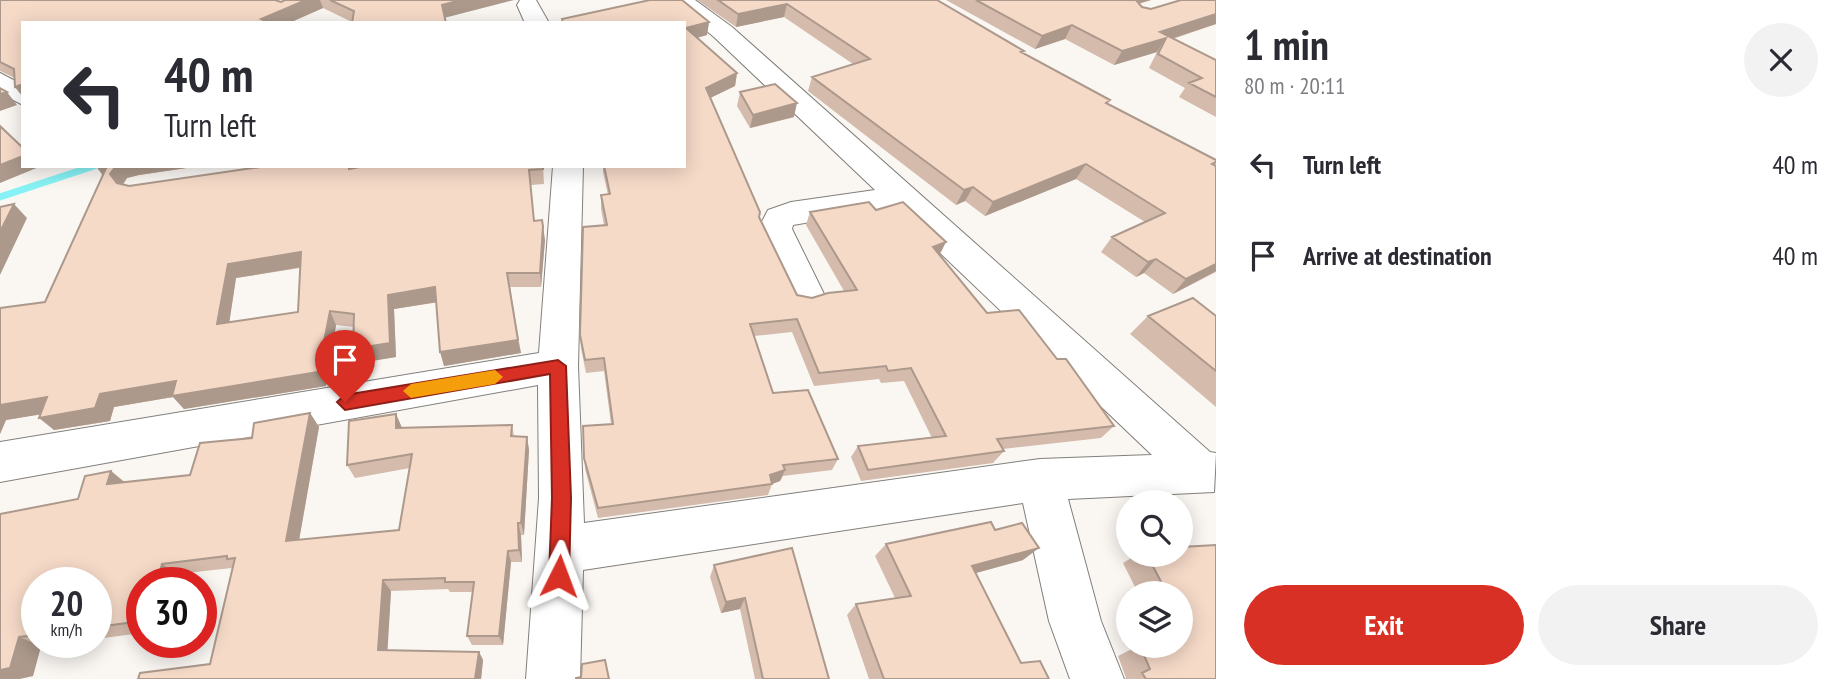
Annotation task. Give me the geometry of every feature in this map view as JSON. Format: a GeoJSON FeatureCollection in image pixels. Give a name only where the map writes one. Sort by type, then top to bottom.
{"type":"FeatureCollection","features":[{"type":"Feature","properties":{"kind":"street"},"geometry":{"type":"LineString","coordinates":[[681,0],[723,32],[1209,473]]}},
{"type":"Feature","properties":{"kind":"street"},"geometry":{"type":"LineString","coordinates":[[0,81],[21,96]]}},
{"type":"Feature","properties":{"kind":"street"},"geometry":{"type":"LineString","coordinates":[[553,679],[560,550],[558,366],[568,168]]}},
{"type":"Feature","properties":{"kind":"street"},"geometry":{"type":"LineString","coordinates":[[807,296],[775,229],[780,218],[791,213],[902,196]]}},
{"type":"Feature","properties":{"kind":"street"},"geometry":{"type":"LineString","coordinates":[[0,462],[558,366]]}},
{"type":"Feature","properties":{"kind":"street"},"geometry":{"type":"LineString","coordinates":[[560,550],[1040,480],[1209,473]]}},
{"type":"Feature","properties":{"kind":"street"},"geometry":{"type":"LineString","coordinates":[[1040,480],[1075,621],[1097,679]]}},
{"type":"Feature","properties":{"kind":"building"},"geometry":{"type":"Polygon","coordinates":[[[0,0],[306,0],[261,19],[265,21],[21,21],[21,85],[15,87],[14,69],[0,62],[0,0]]]}},
{"type":"Feature","properties":{"kind":"building"},"geometry":{"type":"Polygon","coordinates":[[[330,0],[461,0],[442,5],[446,21],[352,21],[354,11],[330,0]]]}},
{"type":"Feature","properties":{"kind":"building"},"geometry":{"type":"Polygon","coordinates":[[[650,0],[682,0],[709,22],[686,28],[686,21],[562,19],[650,0]]]}},
{"type":"Feature","properties":{"kind":"building"},"geometry":{"type":"Polygon","coordinates":[[[718,0],[937,0],[1024,51],[1021,52],[1110,100],[1106,103],[1216,160],[1212,164],[1216,166],[1216,264],[1186,279],[1156,259],[1148,262],[1112,237],[1165,213],[1086,164],[993,202],[973,187],[964,190],[812,77],[870,59],[787,4],[738,14],[718,0]]]}},
{"type":"Feature","properties":{"kind":"building"},"geometry":{"type":"Polygon","coordinates":[[[976,0],[1136,0],[1142,7],[1151,9],[1181,0],[1216,0],[1216,14],[1160,32],[1216,60],[1216,97],[1189,83],[1202,78],[1158,54],[1166,38],[1122,51],[1072,25],[1042,36],[976,0]]]}},
{"type":"Feature","properties":{"kind":"building"},"geometry":{"type":"Polygon","coordinates":[[[686,28],[737,73],[706,88],[760,212],[759,217],[797,295],[812,298],[828,293],[857,290],[810,212],[869,202],[876,210],[903,202],[946,242],[933,247],[987,313],[1019,310],[1057,359],[1066,359],[1114,426],[997,439],[1004,451],[868,470],[858,446],[946,436],[911,368],[888,371],[886,366],[819,373],[797,319],[750,324],[773,393],[808,390],[838,459],[783,465],[785,470],[770,475],[772,484],[598,508],[584,458],[583,426],[613,424],[604,358],[585,360],[580,335],[583,227],[607,225],[601,195],[610,194],[604,168],[686,168],[686,28]]]}},
{"type":"Feature","properties":{"kind":"building"},"geometry":{"type":"Polygon","coordinates":[[[775,84],[797,103],[753,115],[740,92],[775,84]]]}},
{"type":"Feature","properties":{"kind":"building"},"geometry":{"type":"Polygon","coordinates":[[[0,126],[21,146],[21,157],[0,165],[0,126]]]}},
{"type":"Feature","properties":{"kind":"building"},"geometry":{"type":"Polygon","coordinates":[[[106,168],[114,168],[110,174],[117,183],[129,186],[253,168],[543,168],[529,170],[534,221],[542,220],[543,226],[540,273],[507,273],[518,340],[440,352],[435,287],[388,295],[390,343],[353,349],[354,314],[330,311],[318,372],[172,396],[176,381],[100,394],[95,408],[39,418],[47,397],[0,405],[0,308],[45,302],[106,168]],[[301,252],[228,264],[217,324],[298,312],[301,252]]]}},
{"type":"Feature","properties":{"kind":"building"},"geometry":{"type":"Polygon","coordinates":[[[14,204],[0,232],[0,207],[14,204]]]}},
{"type":"Feature","properties":{"kind":"building"},"geometry":{"type":"Polygon","coordinates":[[[1193,298],[1216,316],[1216,371],[1148,316],[1193,298]]]}},
{"type":"Feature","properties":{"kind":"building"},"geometry":{"type":"Polygon","coordinates":[[[310,413],[286,541],[399,530],[412,454],[347,465],[349,421],[396,414],[396,428],[512,425],[511,436],[527,437],[521,523],[518,523],[519,550],[508,551],[499,636],[467,636],[474,582],[445,582],[445,578],[383,580],[378,650],[479,652],[475,679],[138,679],[140,673],[210,664],[211,658],[217,658],[217,634],[235,558],[227,559],[227,556],[162,564],[161,567],[126,567],[126,623],[112,625],[112,567],[21,567],[21,637],[10,668],[0,670],[0,514],[78,499],[85,476],[111,471],[107,484],[190,475],[200,443],[252,438],[254,423],[310,413]]]}},
{"type":"Feature","properties":{"kind":"building"},"geometry":{"type":"Polygon","coordinates":[[[991,522],[995,530],[1022,523],[1039,548],[972,566],[1021,663],[1040,661],[1049,679],[884,679],[856,604],[911,596],[886,544],[991,522]]]}},
{"type":"Feature","properties":{"kind":"building"},"geometry":{"type":"Polygon","coordinates":[[[1216,545],[1216,679],[1146,679],[1142,673],[1150,669],[1145,658],[1193,658],[1193,581],[1161,581],[1153,567],[1193,567],[1193,546],[1216,545]]]}},
{"type":"Feature","properties":{"kind":"building"},"geometry":{"type":"Polygon","coordinates":[[[792,548],[829,679],[763,679],[745,598],[726,602],[714,565],[792,548]]]}},
{"type":"Feature","properties":{"kind":"building"},"geometry":{"type":"Polygon","coordinates":[[[605,660],[609,679],[576,679],[581,677],[582,664],[605,660]]]}},
{"type":"Feature","properties":{"kind":"waterway"},"geometry":{"type":"LineString","coordinates":[[0,197],[88,168]]}},
{"type":"Feature","properties":{"kind":"slow traffic"},"geometry":{"type":"LineString","coordinates":[[411,391],[495,377]]}},
{"type":"Feature","properties":{"kind":"route"},"geometry":{"type":"LineString","coordinates":[[345,402],[558,366],[562,498],[559,576]]}}]}
